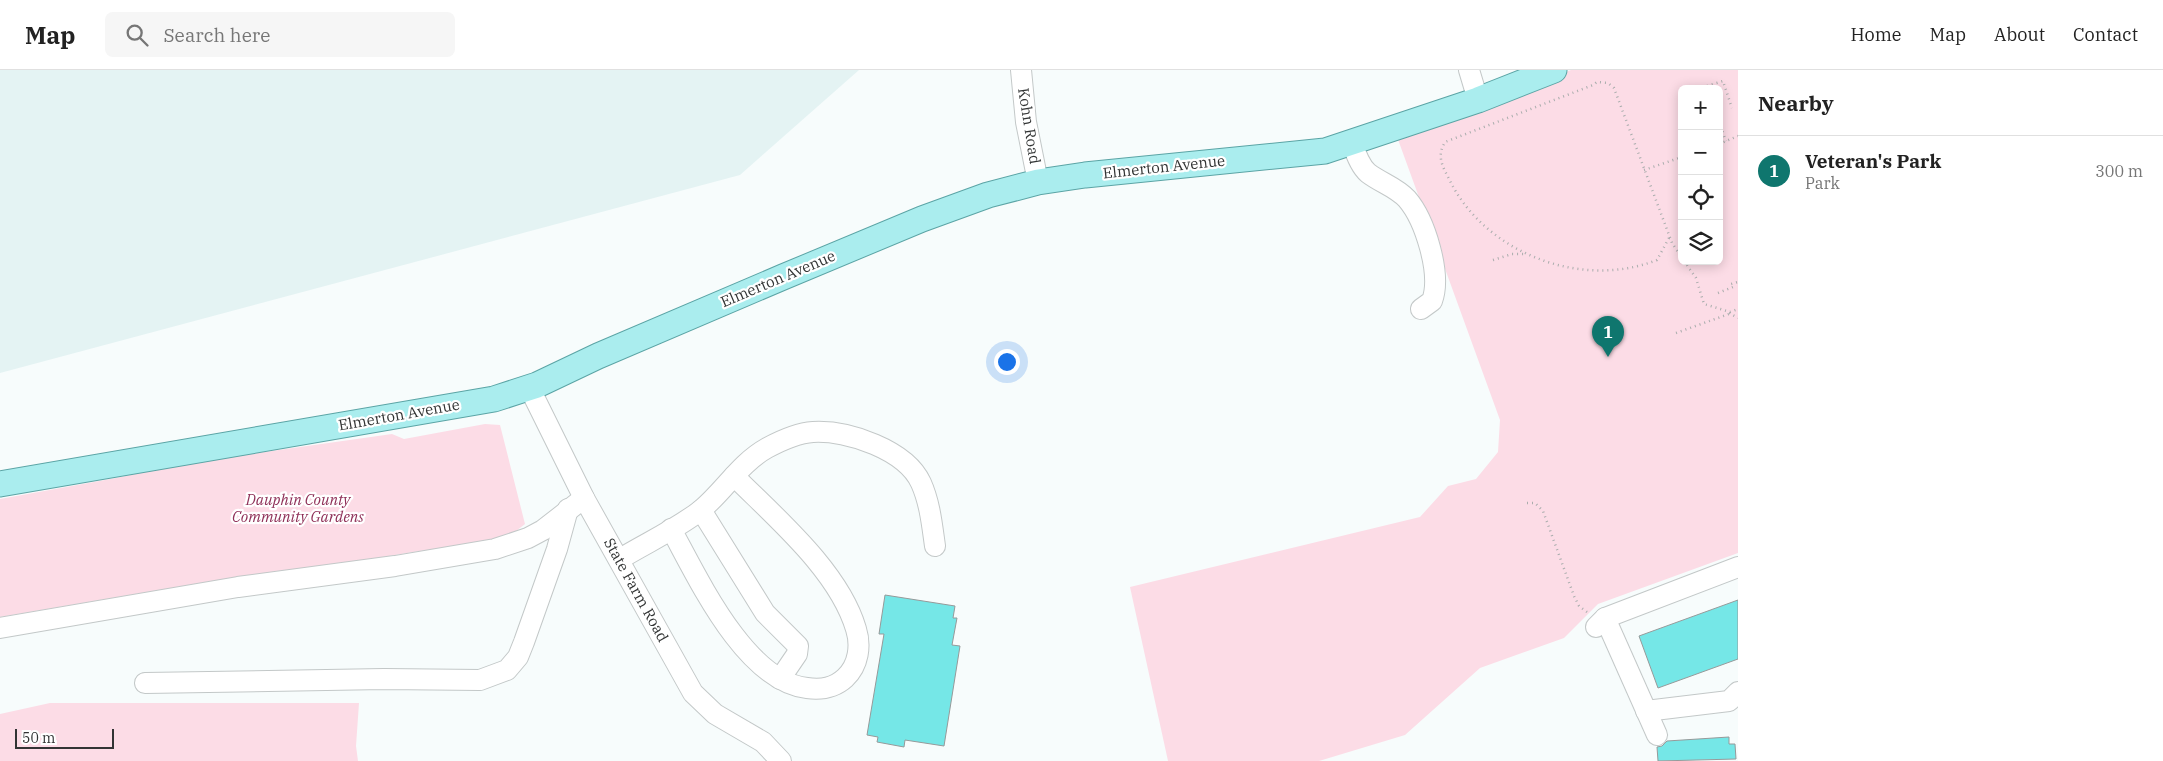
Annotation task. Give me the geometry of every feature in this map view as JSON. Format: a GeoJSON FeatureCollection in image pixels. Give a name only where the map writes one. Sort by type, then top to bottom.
{"type":"FeatureCollection","features":[{"type":"Feature","properties":{"kind":"main road","name":"Elmerton Avenue"},"geometry":{"type":"LineString","coordinates":[[0,484],[494,399],[529,387],[663,328],[914,223],[988,195],[1038,182],[1085,174],[1325,151],[1478,100],[1554,70]]}},
{"type":"Feature","properties":{"kind":"street","name":"Kohn Road"},"geometry":{"type":"LineString","coordinates":[[1021,70],[1026,122],[1038,182]]}},
{"type":"Feature","properties":{"kind":"street"},"geometry":{"type":"LineString","coordinates":[[1469,70],[1478,100]]}},
{"type":"Feature","properties":{"kind":"street"},"geometry":{"type":"LineString","coordinates":[[1352,142],[1356,154],[1367,172],[1399,192],[1417,214],[1434,260],[1435,281],[1432,301],[1421,309]]}},
{"type":"Feature","properties":{"kind":"street","name":"State Farm Road"},"geometry":{"type":"LineString","coordinates":[[529,387],[576,503],[620,559],[693,693],[715,714],[763,742],[781,761]]}},
{"type":"Feature","properties":{"kind":"street"},"geometry":{"type":"LineString","coordinates":[[620,559],[701,510],[734,476],[766,449],[787,439],[813,432],[840,434],[872,442],[900,458],[921,481],[929,505],[935,546]]}},
{"type":"Feature","properties":{"kind":"street"},"geometry":{"type":"LineString","coordinates":[[671,529],[727,626],[753,658],[780,679],[802,688],[816,689],[836,686],[849,674],[858,655],[860,643],[846,605],[818,562],[734,476]]}},
{"type":"Feature","properties":{"kind":"street"},"geometry":{"type":"LineString","coordinates":[[0,628],[238,587],[395,566],[495,549],[543,530],[576,503]]}},
{"type":"Feature","properties":{"kind":"street"},"geometry":{"type":"LineString","coordinates":[[145,683],[384,679],[480,680],[507,670],[518,657],[557,549],[576,503]]}},
{"type":"Feature","properties":{"kind":"street"},"geometry":{"type":"LineString","coordinates":[[701,510],[765,613],[798,646],[797,654],[780,679]]}},
{"type":"Feature","properties":{"kind":"street"},"geometry":{"type":"LineString","coordinates":[[1657,735],[1601,622],[1738,566]]}},
{"type":"Feature","properties":{"kind":"street"},"geometry":{"type":"LineString","coordinates":[[1646,711],[1729,701],[1738,692]]}},
{"type":"Feature","properties":{"kind":"path"},"geometry":{"type":"LineString","coordinates":[[1669,238],[1657,260],[1617,270],[1565,267],[1526,254],[1496,236],[1482,224],[1453,187],[1439,157],[1440,149],[1445,142],[1600,81],[1608,82],[1614,88],[1669,238],[1678,252]]}},
{"type":"Feature","properties":{"kind":"path"},"geometry":{"type":"LineString","coordinates":[[1710,85],[1723,81],[1732,108]]}},
{"type":"Feature","properties":{"kind":"path"},"geometry":{"type":"LineString","coordinates":[[1722,130],[1726,141]]}},
{"type":"Feature","properties":{"kind":"path"},"geometry":{"type":"LineString","coordinates":[[1723,142],[1738,136]]}},
{"type":"Feature","properties":{"kind":"path"},"geometry":{"type":"LineString","coordinates":[[1644,170],[1678,158]]}},
{"type":"Feature","properties":{"kind":"path"},"geometry":{"type":"LineString","coordinates":[[1493,260],[1512,254],[1526,254]]}},
{"type":"Feature","properties":{"kind":"path"},"geometry":{"type":"LineString","coordinates":[[1687,265],[1696,278],[1704,304],[1730,313],[1738,318]]}},
{"type":"Feature","properties":{"kind":"path"},"geometry":{"type":"LineString","coordinates":[[1718,293],[1738,283]]}},
{"type":"Feature","properties":{"kind":"path"},"geometry":{"type":"LineString","coordinates":[[1676,332],[1738,309]]}},
{"type":"Feature","properties":{"kind":"path"},"geometry":{"type":"LineString","coordinates":[[1527,503],[1535,503],[1543,512],[1579,606],[1601,622]]}},
{"type":"Feature","properties":{"kind":"shaded area"},"geometry":{"type":"Polygon","coordinates":[[[0,70],[859,70],[740,175],[0,373],[0,70]]]}},
{"type":"Feature","properties":{"kind":"green space"},"geometry":{"type":"Polygon","coordinates":[[[1571,70],[1738,70],[1738,553],[1598,604],[1564,638],[1480,668],[1405,735],[1319,761],[1168,761],[1130,587],[1420,517],[1448,486],[1476,479],[1498,452],[1500,420],[1396,134],[1571,70]]]}},
{"type":"Feature","properties":{"kind":"green space","name":"Dauphin County Community Gardens"},"geometry":{"type":"Polygon","coordinates":[[[485,424],[500,425],[525,524],[511,535],[495,541],[413,552],[312,569],[236,577],[0,617],[0,499],[193,462],[392,434],[404,439],[485,424]]]}},
{"type":"Feature","properties":{"kind":"green space"},"geometry":{"type":"Polygon","coordinates":[[[50,703],[359,703],[356,746],[358,761],[0,761],[0,714],[50,703]]]}},
{"type":"Feature","properties":{"kind":"building"},"geometry":{"type":"Polygon","coordinates":[[[885,595],[955,606],[953,618],[957,618],[952,645],[960,646],[944,746],[905,740],[904,747],[877,742],[878,737],[867,735],[884,634],[879,634],[885,595]]]}},
{"type":"Feature","properties":{"kind":"building"},"geometry":{"type":"Polygon","coordinates":[[[1738,600],[1738,659],[1658,688],[1639,636],[1738,600]]]}},
{"type":"Feature","properties":{"kind":"building"},"geometry":{"type":"Polygon","coordinates":[[[1729,737],[1729,744],[1735,744],[1736,759],[1658,761],[1657,747],[1662,746],[1667,741],[1729,737]]]}},
{"type":"Feature","properties":{"kind":"place","name":"Veteran's Park"},"geometry":{"type":"Point","coordinates":[1608,357]}}]}
